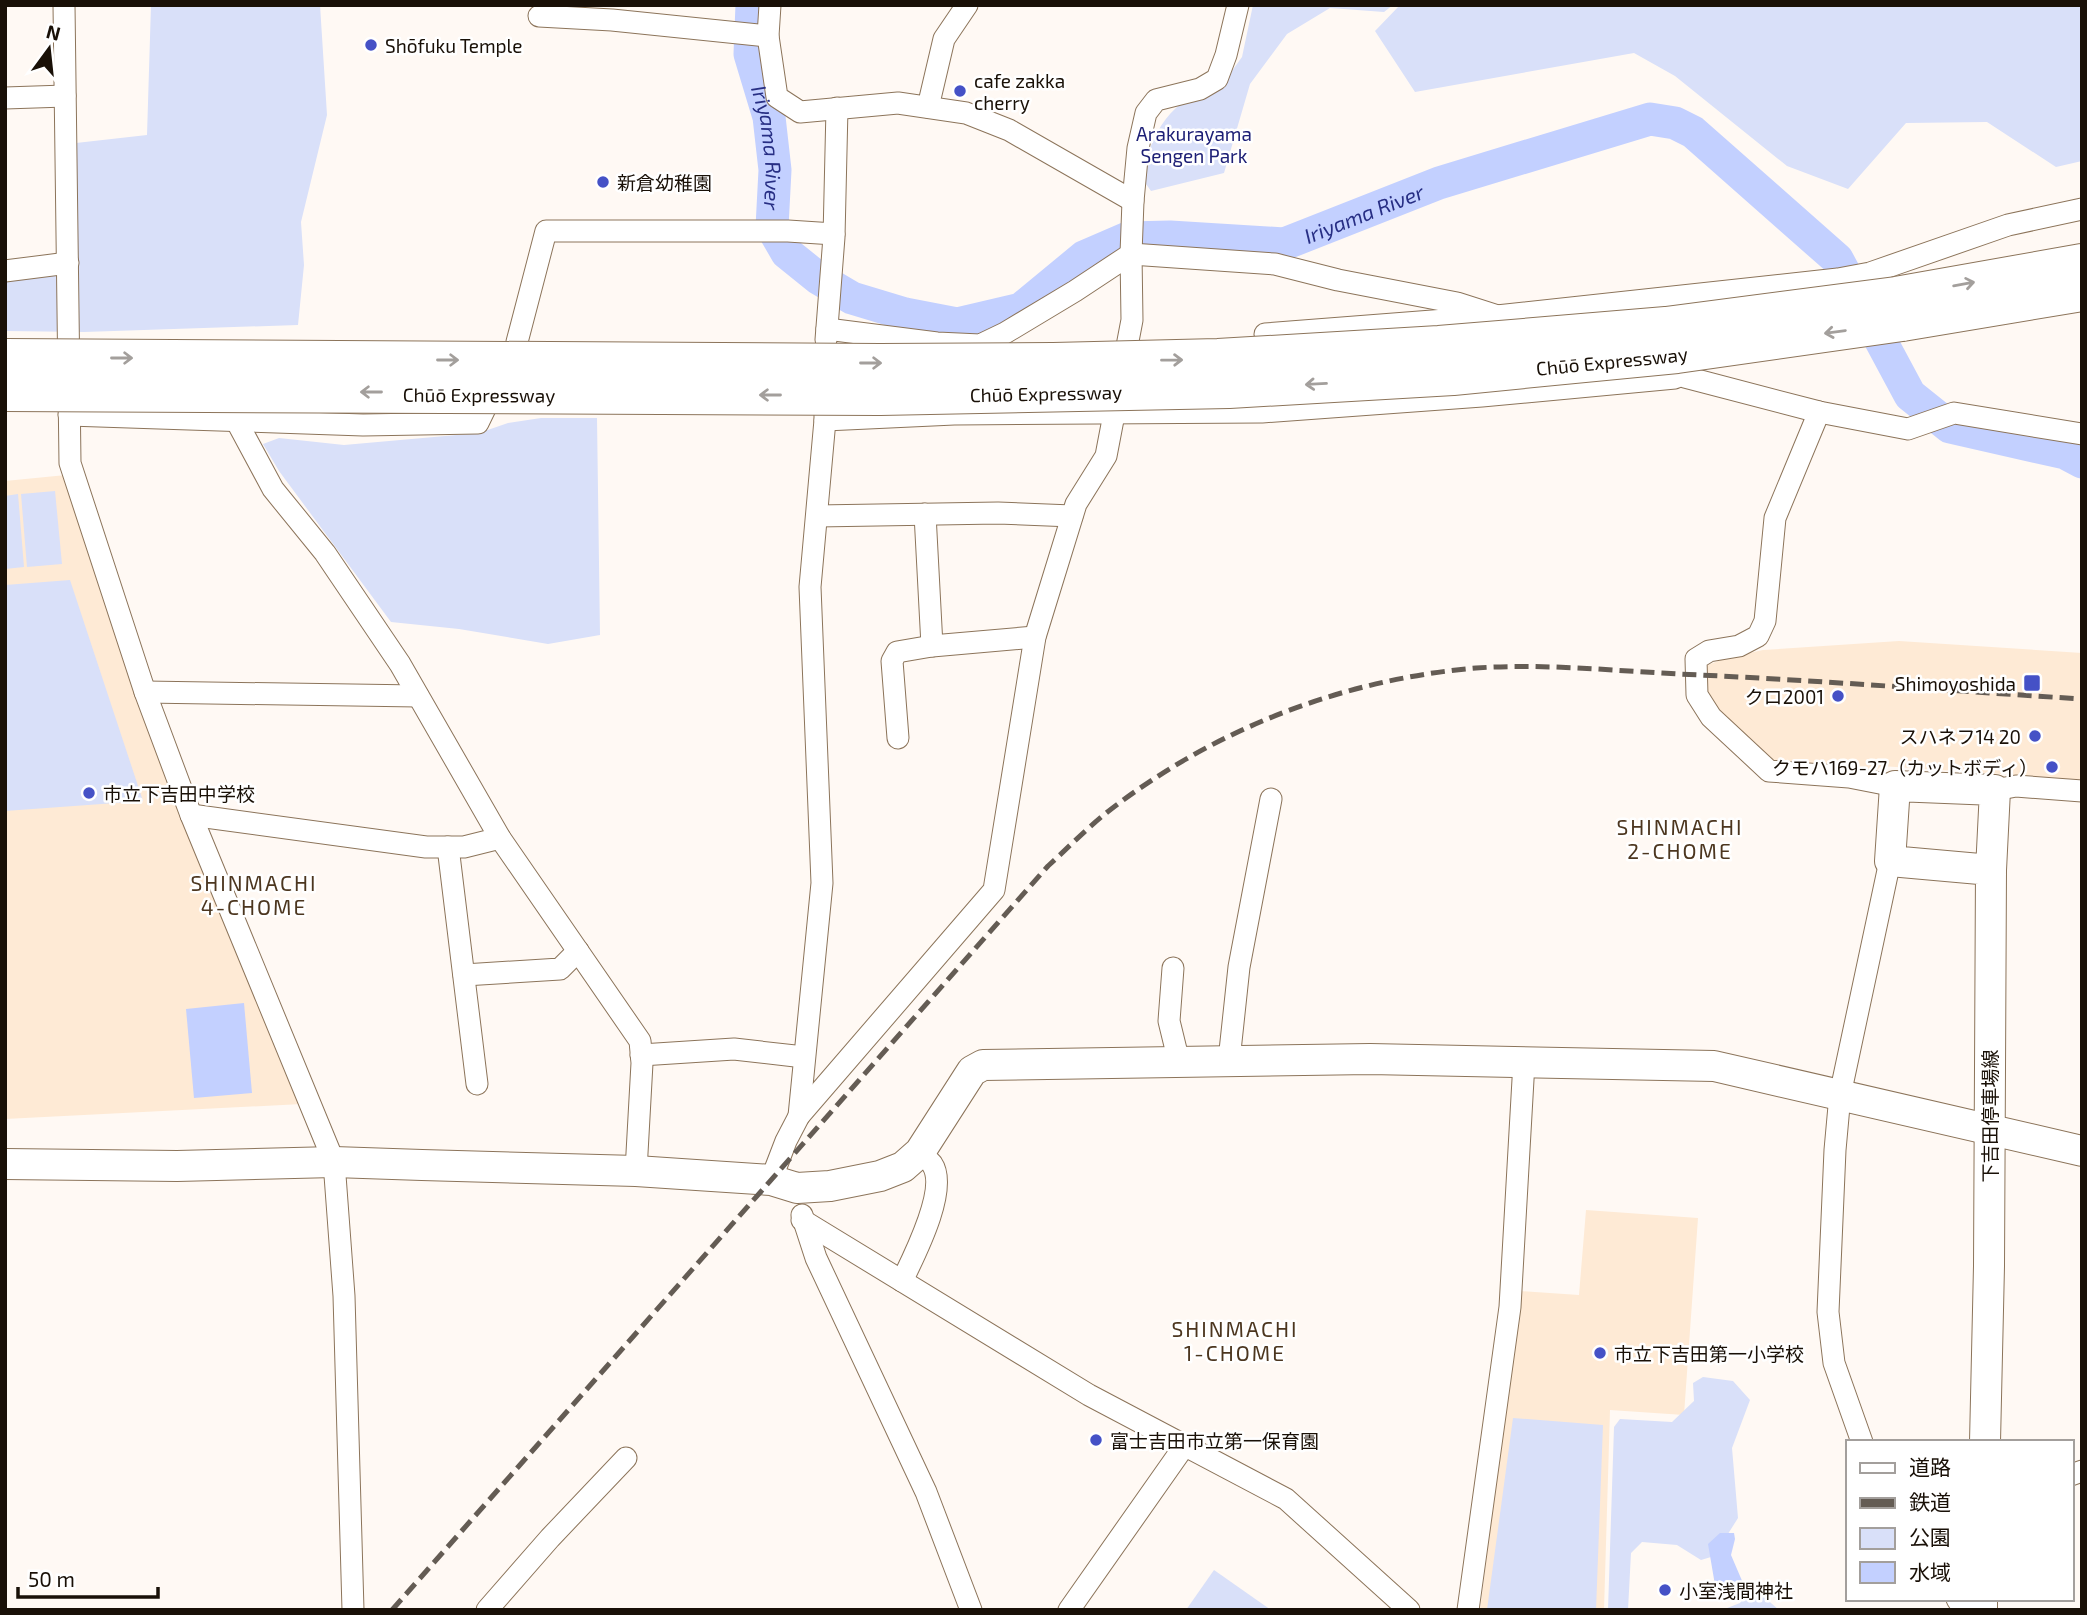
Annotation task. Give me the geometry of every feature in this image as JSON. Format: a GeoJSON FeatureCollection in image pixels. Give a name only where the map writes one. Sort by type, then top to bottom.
{"type":"FeatureCollection","features":[{"type":"Feature","properties":{"kind":"highway","name":"Chūō Expressway"},"geometry":{"type":"LineString","coordinates":[[5,358],[880,363],[1218,358],[1439,345],[1666,326],[1890,297],[2082,263]]}},
{"type":"Feature","properties":{"kind":"highway","name":"Chūō Expressway"},"geometry":{"type":"LineString","coordinates":[[5,393],[152,391],[880,396],[1229,389],[1453,376],[1677,354],[1890,297],[2082,292]]}},
{"type":"Feature","properties":{"kind":"street"},"geometry":{"type":"LineString","coordinates":[[64,5],[70,463],[145,692],[191,815],[334,1163],[344,1296],[353,1610]]}},
{"type":"Feature","properties":{"kind":"street"},"geometry":{"type":"LineString","coordinates":[[770,5],[757,34],[777,97],[800,112],[898,103],[966,113],[1009,130],[1133,201]]}},
{"type":"Feature","properties":{"kind":"street"},"geometry":{"type":"LineString","coordinates":[[928,107],[944,39],[967,5]]}},
{"type":"Feature","properties":{"kind":"street"},"geometry":{"type":"LineString","coordinates":[[971,1610],[926,1492],[784,1184],[786,1141],[799,1116],[994,890],[1035,637],[1076,504],[1106,456],[1132,320],[1133,201],[1138,148],[1146,113],[1156,100],[1200,89],[1217,79],[1226,55],[1238,5]]}},
{"type":"Feature","properties":{"kind":"street"},"geometry":{"type":"LineString","coordinates":[[539,16],[757,34]]}},
{"type":"Feature","properties":{"kind":"street"},"geometry":{"type":"LineString","coordinates":[[5,98],[65,96]]}},
{"type":"Feature","properties":{"kind":"street"},"geometry":{"type":"LineString","coordinates":[[799,1116],[822,883],[810,587],[825,421],[826,336],[834,234],[837,108]]}},
{"type":"Feature","properties":{"kind":"street"},"geometry":{"type":"LineString","coordinates":[[1265,334],[1497,316],[1838,279],[1890,297],[2008,225],[2082,209]]}},
{"type":"Feature","properties":{"kind":"street"},"geometry":{"type":"LineString","coordinates":[[69,415],[363,425],[478,423],[517,342],[546,231],[788,231],[834,234]]}},
{"type":"Feature","properties":{"kind":"street"},"geometry":{"type":"LineString","coordinates":[[517,342],[753,348],[826,336],[980,345],[1017,326],[1131,243],[1275,264],[1338,280],[1457,303],[1685,377],[1819,412],[1908,429],[1954,413],[2082,434]]}},
{"type":"Feature","properties":{"kind":"street"},"geometry":{"type":"LineString","coordinates":[[5,271],[68,263]]}},
{"type":"Feature","properties":{"kind":"street"},"geometry":{"type":"LineString","coordinates":[[825,421],[954,414],[1274,412],[1685,377]]}},
{"type":"Feature","properties":{"kind":"street"},"geometry":{"type":"LineString","coordinates":[[1819,412],[1775,518],[1765,621],[1758,636],[1739,646],[1709,651],[1696,659],[1697,695],[1711,717],[1769,771],[1849,777],[1895,786],[1994,790],[2016,786],[2082,791]]}},
{"type":"Feature","properties":{"kind":"street"},"geometry":{"type":"LineString","coordinates":[[237,422],[274,489],[325,553],[400,664],[500,838],[640,1041],[636,1171]]}},
{"type":"Feature","properties":{"kind":"street"},"geometry":{"type":"LineString","coordinates":[[817,516],[998,513],[1073,516]]}},
{"type":"Feature","properties":{"kind":"street"},"geometry":{"type":"LineString","coordinates":[[925,514],[932,646]]}},
{"type":"Feature","properties":{"kind":"street"},"geometry":{"type":"LineString","coordinates":[[898,738],[892,661],[897,652],[932,646],[1035,637]]}},
{"type":"Feature","properties":{"kind":"street"},"geometry":{"type":"LineString","coordinates":[[145,692],[418,696]]}},
{"type":"Feature","properties":{"kind":"street"},"geometry":{"type":"LineString","coordinates":[[1861,1440],[1834,1363],[1828,1312],[1835,1150],[1840,1095],[1890,861],[1895,786]]}},
{"type":"Feature","properties":{"kind":"street","name":"下吉田停車場線"},"geometry":{"type":"LineString","coordinates":[[1986,1440],[1994,790]]}},
{"type":"Feature","properties":{"kind":"street"},"geometry":{"type":"LineString","coordinates":[[1231,1061],[1239,967],[1271,799]]}},
{"type":"Feature","properties":{"kind":"street"},"geometry":{"type":"LineString","coordinates":[[191,815],[426,847],[464,847],[500,838]]}},
{"type":"Feature","properties":{"kind":"street"},"geometry":{"type":"LineString","coordinates":[[448,847],[477,1084]]}},
{"type":"Feature","properties":{"kind":"street"},"geometry":{"type":"LineString","coordinates":[[1890,861],[1991,870]]}},
{"type":"Feature","properties":{"kind":"street"},"geometry":{"type":"LineString","coordinates":[[464,975],[560,969],[578,951]]}},
{"type":"Feature","properties":{"kind":"street"},"geometry":{"type":"LineString","coordinates":[[1173,968],[1169,1021],[1179,1062]]}},
{"type":"Feature","properties":{"kind":"street"},"geometry":{"type":"LineString","coordinates":[[641,1055],[734,1049],[804,1057]]}},
{"type":"Feature","properties":{"kind":"street"},"geometry":{"type":"LineString","coordinates":[[5,1164],[177,1166],[334,1163],[636,1171],[830,1186],[880,1177],[903,1167],[920,1152],[972,1071],[983,1065],[1370,1059],[1714,1066],[2082,1151]]}},
{"type":"Feature","properties":{"kind":"street"},"geometry":{"type":"LineString","coordinates":[[1468,1610],[1510,1307],[1524,1062]]}},
{"type":"Feature","properties":{"kind":"street"},"geometry":{"type":"LineString","coordinates":[[902,1281],[930,1223],[935,1197],[932,1164],[920,1152]]}},
{"type":"Feature","properties":{"kind":"street"},"geometry":{"type":"LineString","coordinates":[[802,1220],[1090,1395],[1286,1499],[1409,1610]]}},
{"type":"Feature","properties":{"kind":"street"},"geometry":{"type":"LineString","coordinates":[[1069,1610],[1185,1445]]}},
{"type":"Feature","properties":{"kind":"street"},"geometry":{"type":"LineString","coordinates":[[487,1610],[626,1458]]}},
{"type":"Feature","properties":{"kind":"shaded area","name":"市立下吉田中学校"},"geometry":{"type":"Polygon","coordinates":[[[66,475],[141,712],[205,875],[302,1104],[5,1119],[5,481],[66,475]]]}},
{"type":"Feature","properties":{"kind":"shaded area"},"geometry":{"type":"Polygon","coordinates":[[[1899,641],[2082,653],[2082,784],[2059,778],[1881,766],[1873,774],[1774,764],[1715,709],[1708,695],[1705,666],[1726,658],[1763,650],[1899,641]]]}},
{"type":"Feature","properties":{"kind":"shaded area","name":"市立下吉田第一小学校"},"geometry":{"type":"Polygon","coordinates":[[[1586,1210],[1698,1218],[1684,1415],[1610,1410],[1604,1610],[1480,1610],[1520,1291],[1579,1295],[1586,1210]]]}},
{"type":"Feature","properties":{"kind":"green space"},"geometry":{"type":"Polygon","coordinates":[[[151,5],[320,5],[327,115],[301,222],[304,265],[298,325],[84,332],[5,331],[5,282],[73,264],[76,143],[147,135],[151,5]]]}},
{"type":"Feature","properties":{"kind":"green space","name":"Arakurayama Sengen Park"},"geometry":{"type":"Polygon","coordinates":[[[1253,5],[1393,5],[1384,12],[1330,8],[1287,34],[1250,84],[1224,173],[1151,191],[1141,177],[1158,132],[1176,108],[1188,99],[1219,89],[1242,57],[1253,5]]]}},
{"type":"Feature","properties":{"kind":"green space"},"geometry":{"type":"Polygon","coordinates":[[[1400,5],[2082,5],[2082,161],[2056,167],[1987,122],[1906,123],[1848,189],[1787,166],[1675,76],[1634,53],[1415,92],[1375,31],[1400,5]]]}},
{"type":"Feature","properties":{"kind":"green space"},"geometry":{"type":"Polygon","coordinates":[[[541,418],[597,418],[600,635],[548,644],[459,629],[391,622],[279,471],[263,444],[279,438],[344,445],[479,433],[508,423],[541,418]]]}},
{"type":"Feature","properties":{"kind":"green space"},"geometry":{"type":"Polygon","coordinates":[[[55,491],[62,564],[27,567],[21,494],[55,491]]]}},
{"type":"Feature","properties":{"kind":"green space"},"geometry":{"type":"Polygon","coordinates":[[[18,494],[24,567],[5,569],[5,496],[18,494]]]}},
{"type":"Feature","properties":{"kind":"green space"},"geometry":{"type":"Polygon","coordinates":[[[70,580],[143,801],[5,811],[5,585],[70,580]]]}},
{"type":"Feature","properties":{"kind":"green space"},"geometry":{"type":"Polygon","coordinates":[[[1703,1377],[1733,1381],[1750,1400],[1732,1448],[1738,1518],[1726,1537],[1731,1551],[1701,1560],[1677,1545],[1642,1542],[1631,1553],[1628,1610],[1608,1610],[1614,1427],[1620,1419],[1672,1422],[1694,1401],[1693,1383],[1703,1377]]]}},
{"type":"Feature","properties":{"kind":"green space"},"geometry":{"type":"Polygon","coordinates":[[[1513,1418],[1603,1425],[1596,1610],[1487,1610],[1513,1418]]]}},
{"type":"Feature","properties":{"kind":"green space"},"geometry":{"type":"Polygon","coordinates":[[[1214,1570],[1271,1610],[1186,1610],[1214,1570]]]}},
{"type":"Feature","properties":{"kind":"green space"},"geometry":{"type":"Polygon","coordinates":[[[1749,1584],[1779,1610],[1722,1610],[1740,1603],[1749,1584]]]}},
{"type":"Feature","properties":{"kind":"water"},"geometry":{"type":"Polygon","coordinates":[[[244,1003],[252,1093],[194,1098],[186,1009],[244,1003]]]}},
{"type":"Feature","properties":{"kind":"water"},"geometry":{"type":"Polygon","coordinates":[[[1720,1533],[1734,1533],[1731,1555],[1743,1583],[1735,1596],[1728,1595],[1715,1585],[1708,1544],[1720,1533]]]}},
{"type":"Feature","properties":{"kind":"waterway","name":"Iriyama River"},"geometry":{"type":"LineString","coordinates":[[752,5],[750,54],[769,117],[775,170],[772,227],[787,253],[818,278],[852,298],[905,314],[957,324],[1021,309],[1084,257],[1128,238],[1170,237],[1284,244],[1439,183],[1650,119],[1675,123],[1693,132],[1837,259],[1910,395],[1950,427],[2065,453],[2082,462]]}},
{"type":"Feature","properties":{"kind":"railway"},"geometry":{"type":"LineString","coordinates":[[392,1610],[1048,866],[1112,808],[1203,750],[1246,728],[1335,695],[1381,683],[1476,668],[1588,668],[2082,699]]}},
{"type":"Feature","properties":{"kind":"place","name":"Shōfuku Temple"},"geometry":{"type":"Point","coordinates":[371,45]}},
{"type":"Feature","properties":{"kind":"place","name":"cafe zakka cherry"},"geometry":{"type":"Point","coordinates":[960,91]}},
{"type":"Feature","properties":{"kind":"place","name":"新倉幼稚園"},"geometry":{"type":"Point","coordinates":[603,182]}},
{"type":"Feature","properties":{"kind":"place","name":"Shimoyoshida"},"geometry":{"type":"Point","coordinates":[2032,683]}},
{"type":"Feature","properties":{"kind":"place","name":"クロ2001"},"geometry":{"type":"Point","coordinates":[1838,696]}},
{"type":"Feature","properties":{"kind":"place","name":"スハネフ14 20"},"geometry":{"type":"Point","coordinates":[2035,736]}},
{"type":"Feature","properties":{"kind":"place","name":"クモハ169-27（カットボディ）"},"geometry":{"type":"Point","coordinates":[2052,767]}},
{"type":"Feature","properties":{"kind":"place","name":"市立下吉田中学校"},"geometry":{"type":"Point","coordinates":[89,793]}},
{"type":"Feature","properties":{"kind":"place","name":"市立下吉田第一小学校"},"geometry":{"type":"Point","coordinates":[1600,1353]}},
{"type":"Feature","properties":{"kind":"place","name":"富士吉田市立第一保育園"},"geometry":{"type":"Point","coordinates":[1096,1440]}},
{"type":"Feature","properties":{"kind":"place","name":"小室浅間神社"},"geometry":{"type":"Point","coordinates":[1665,1590]}},
{"type":"Feature","properties":{"kind":"district","name":"SHINMACHI 2-CHOME"},"geometry":{"type":"Point","coordinates":[1680,838]}},
{"type":"Feature","properties":{"kind":"district","name":"SHINMACHI 4-CHOME"},"geometry":{"type":"Point","coordinates":[254,894]}},
{"type":"Feature","properties":{"kind":"district","name":"SHINMACHI 1-CHOME"},"geometry":{"type":"Point","coordinates":[1235,1340]}}]}
